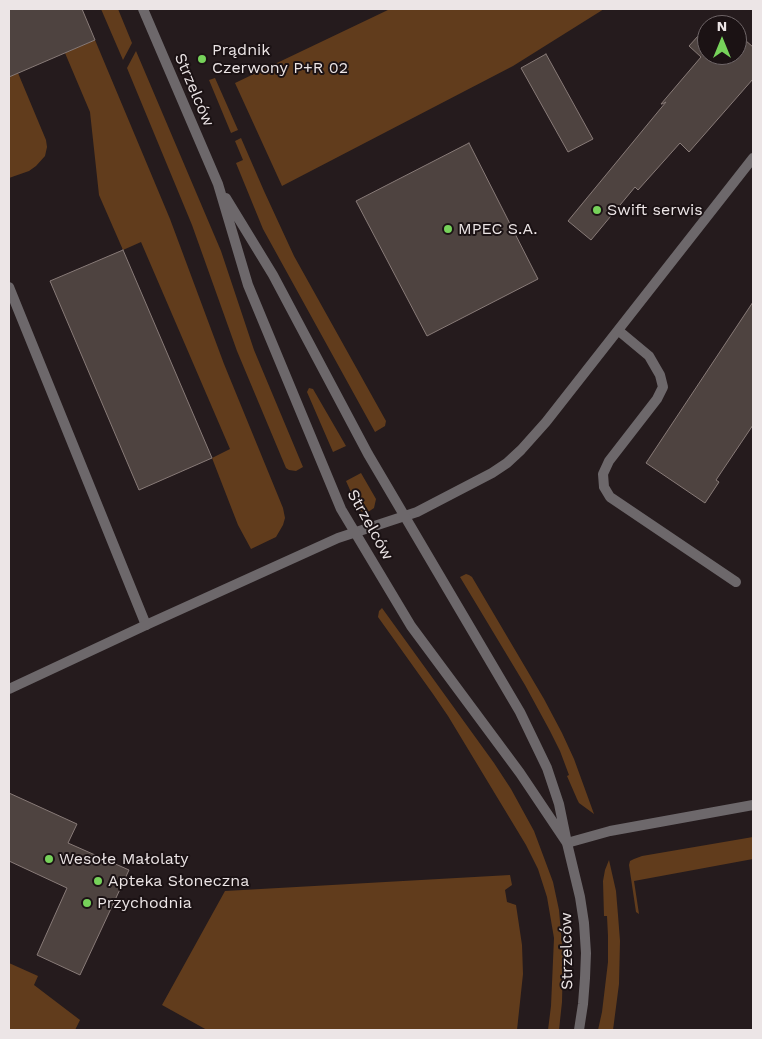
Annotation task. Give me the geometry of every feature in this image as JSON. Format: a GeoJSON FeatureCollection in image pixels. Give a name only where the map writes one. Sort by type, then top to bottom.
{"type":"FeatureCollection","features":[{"type":"Feature","properties":{"kind":"street","name":"Strzelców"},"geometry":{"type":"LineString","coordinates":[[143,9],[218,184],[248,285],[341,509],[411,626],[520,773],[567,843]]}},
{"type":"Feature","properties":{"kind":"street"},"geometry":{"type":"LineString","coordinates":[[9,689],[338,538],[417,512],[508,463],[546,422],[753,158]]}},
{"type":"Feature","properties":{"kind":"street","name":"Strzelców"},"geometry":{"type":"LineString","coordinates":[[218,184],[273,275],[368,454],[520,712],[547,768],[559,804],[584,923],[585,978],[579,1030]]}},
{"type":"Feature","properties":{"kind":"street"},"geometry":{"type":"LineString","coordinates":[[9,288],[146,625]]}},
{"type":"Feature","properties":{"kind":"street"},"geometry":{"type":"LineString","coordinates":[[618,330],[649,356],[660,375],[663,387],[657,399],[608,461],[603,474],[604,487],[610,497],[736,582]]}},
{"type":"Feature","properties":{"kind":"street"},"geometry":{"type":"LineString","coordinates":[[567,843],[610,831],[753,805]]}},
{"type":"Feature","properties":{"kind":"shaded area"},"geometry":{"type":"Polygon","coordinates":[[[101,9],[118,9],[132,43],[123,60],[101,9]]]}},
{"type":"Feature","properties":{"kind":"shaded area"},"geometry":{"type":"Polygon","coordinates":[[[390,9],[604,9],[513,66],[282,186],[235,83],[390,9]]]}},
{"type":"Feature","properties":{"kind":"shaded area"},"geometry":{"type":"Polygon","coordinates":[[[95,40],[170,219],[224,364],[283,508],[285,518],[276,537],[251,549],[238,525],[212,458],[230,449],[141,242],[123,250],[99,195],[90,112],[65,53],[95,40]]]}},
{"type":"Feature","properties":{"kind":"shaded area"},"geometry":{"type":"Polygon","coordinates":[[[136,51],[221,251],[254,350],[303,467],[296,471],[286,468],[237,351],[192,225],[127,68],[136,51]]]}},
{"type":"Feature","properties":{"kind":"shaded area"},"geometry":{"type":"Polygon","coordinates":[[[18,73],[46,140],[47,147],[45,156],[36,166],[29,171],[9,178],[9,77],[18,73]]]}},
{"type":"Feature","properties":{"kind":"shaded area"},"geometry":{"type":"Polygon","coordinates":[[[215,78],[238,130],[231,133],[209,80],[215,78]]]}},
{"type":"Feature","properties":{"kind":"shaded area"},"geometry":{"type":"Polygon","coordinates":[[[241,138],[294,256],[386,421],[385,426],[375,432],[263,229],[236,163],[243,160],[235,141],[241,138]]]}},
{"type":"Feature","properties":{"kind":"shaded area"},"geometry":{"type":"Polygon","coordinates":[[[309,388],[313,389],[346,446],[333,452],[307,392],[309,388]]]}},
{"type":"Feature","properties":{"kind":"shaded area"},"geometry":{"type":"Polygon","coordinates":[[[361,473],[376,499],[374,508],[368,512],[359,510],[346,481],[361,473]]]}},
{"type":"Feature","properties":{"kind":"shaded area"},"geometry":{"type":"Polygon","coordinates":[[[466,574],[472,577],[544,699],[574,759],[594,814],[579,803],[567,776],[569,775],[560,751],[550,731],[525,685],[460,577],[466,574]]]}},
{"type":"Feature","properties":{"kind":"shaded area"},"geometry":{"type":"Polygon","coordinates":[[[382,608],[494,763],[534,831],[553,882],[559,910],[563,956],[559,1030],[548,1030],[554,938],[547,897],[538,869],[526,845],[448,716],[378,617],[379,611],[382,608]]]}},
{"type":"Feature","properties":{"kind":"shaded area"},"geometry":{"type":"Polygon","coordinates":[[[753,837],[753,859],[634,881],[639,914],[636,912],[630,861],[642,856],[753,837]]]}},
{"type":"Feature","properties":{"kind":"shaded area"},"geometry":{"type":"Polygon","coordinates":[[[609,860],[616,891],[618,915],[620,941],[619,984],[613,1030],[598,1030],[608,962],[607,916],[604,916],[603,881],[609,860]]]}},
{"type":"Feature","properties":{"kind":"shaded area"},"geometry":{"type":"Polygon","coordinates":[[[510,875],[512,885],[505,890],[507,902],[516,905],[522,945],[523,974],[517,1030],[207,1030],[162,1005],[225,891],[510,875]]]}},
{"type":"Feature","properties":{"kind":"shaded area"},"geometry":{"type":"Polygon","coordinates":[[[9,963],[38,976],[34,985],[80,1020],[75,1030],[9,1030],[9,963]]]}},
{"type":"Feature","properties":{"kind":"building"},"geometry":{"type":"Polygon","coordinates":[[[9,9],[82,9],[95,40],[9,77],[9,9]]]}},
{"type":"Feature","properties":{"kind":"building"},"geometry":{"type":"Polygon","coordinates":[[[697,37],[697,53],[689,46],[697,37]]]}},
{"type":"Feature","properties":{"kind":"building"},"geometry":{"type":"Polygon","coordinates":[[[747,42],[753,47],[753,79],[689,152],[680,143],[638,190],[635,187],[591,240],[568,221],[666,102],[661,104],[697,62],[697,65],[747,65],[747,42]]]}},
{"type":"Feature","properties":{"kind":"building"},"geometry":{"type":"Polygon","coordinates":[[[546,54],[593,139],[568,152],[521,68],[546,54]]]}},
{"type":"Feature","properties":{"kind":"building"},"geometry":{"type":"Polygon","coordinates":[[[469,143],[538,279],[427,336],[356,201],[469,143]]]}},
{"type":"Feature","properties":{"kind":"building"},"geometry":{"type":"Polygon","coordinates":[[[123,250],[212,458],[139,490],[50,281],[123,250]]]}},
{"type":"Feature","properties":{"kind":"building"},"geometry":{"type":"Polygon","coordinates":[[[753,302],[753,425],[716,480],[719,482],[705,503],[646,463],[753,302]]]}},
{"type":"Feature","properties":{"kind":"building","name":"Przychodnia"},"geometry":{"type":"Polygon","coordinates":[[[9,793],[77,824],[68,843],[129,870],[80,975],[37,955],[67,888],[9,861],[9,793]]]}},
{"type":"Feature","properties":{"kind":"place","name":"Prądnik Czerwony P+R 02"},"geometry":{"type":"Point","coordinates":[202,59]}},
{"type":"Feature","properties":{"kind":"place","name":"Swift serwis"},"geometry":{"type":"Point","coordinates":[597,210]}},
{"type":"Feature","properties":{"kind":"place","name":"MPEC S.A."},"geometry":{"type":"Point","coordinates":[448,229]}},
{"type":"Feature","properties":{"kind":"place","name":"Wesołe Małolaty"},"geometry":{"type":"Point","coordinates":[49,859]}},
{"type":"Feature","properties":{"kind":"place","name":"Apteka Słoneczna"},"geometry":{"type":"Point","coordinates":[98,881]}},
{"type":"Feature","properties":{"kind":"place","name":"Przychodnia"},"geometry":{"type":"Point","coordinates":[87,903]}}]}
